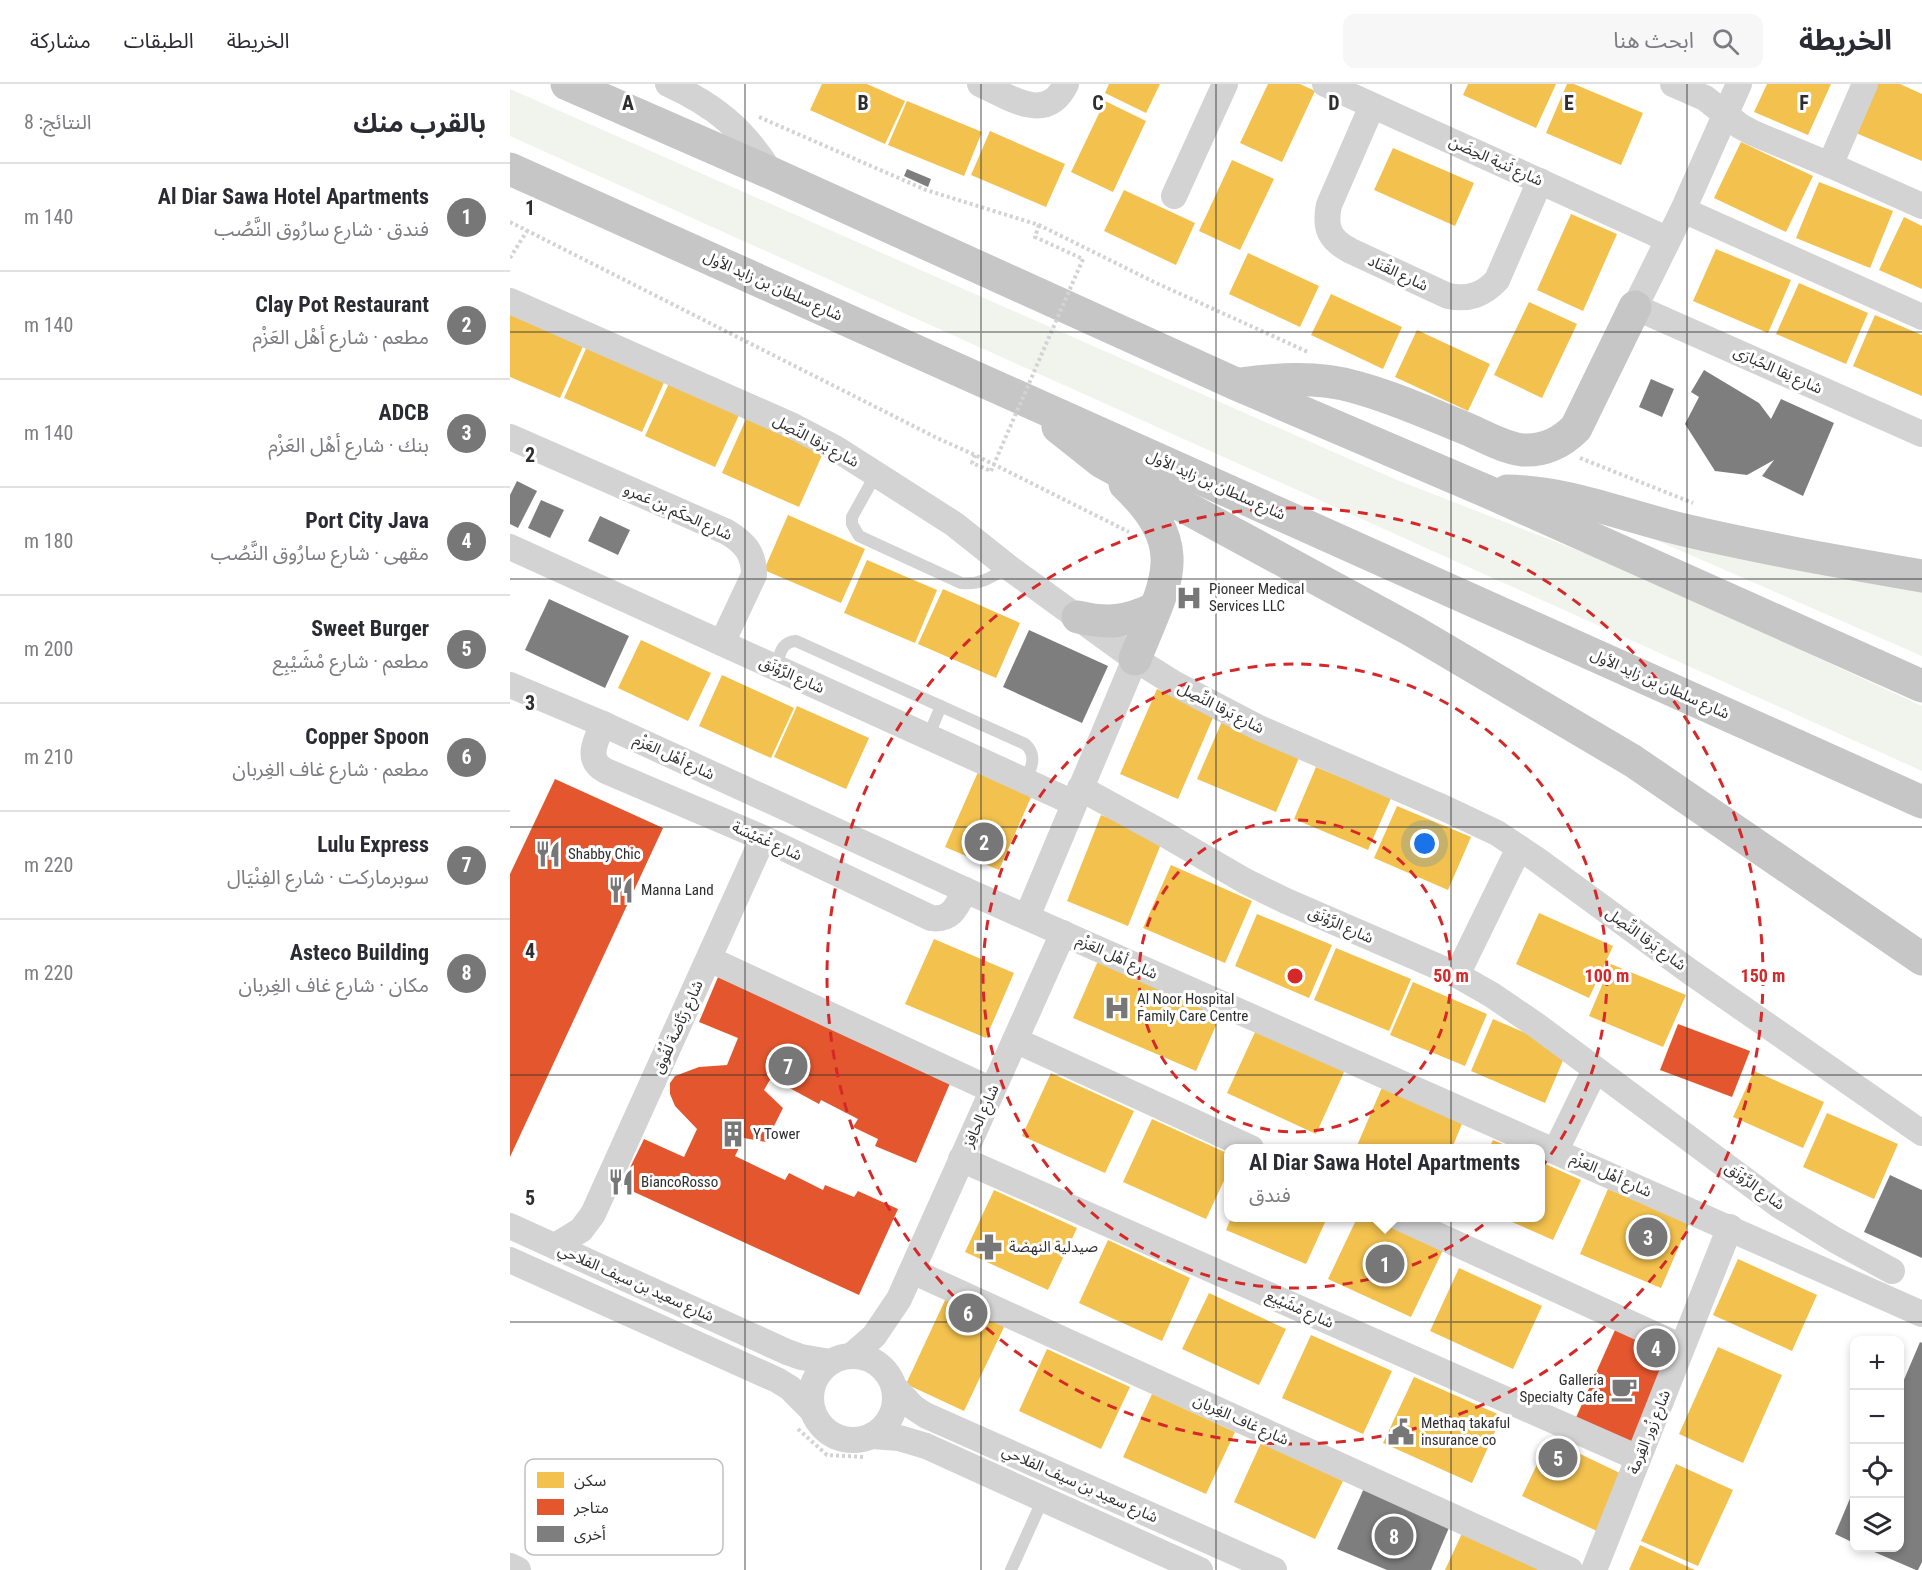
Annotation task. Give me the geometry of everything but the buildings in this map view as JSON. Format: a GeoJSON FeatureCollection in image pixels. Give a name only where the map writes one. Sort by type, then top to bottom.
{"type":"FeatureCollection","features":[{"type":"Feature","properties":{"kind":"main road"},"geometry":{"type":"LineString","coordinates":[[567,84],[771,172],[1236,384],[1486,491],[1922,686]]}},
{"type":"Feature","properties":{"kind":"main road","name":"شارع سلطان بن زايد الأول"},"geometry":{"type":"LineString","coordinates":[[510,169],[1922,802]]}},
{"type":"Feature","properties":{"kind":"main road"},"geometry":{"type":"LineString","coordinates":[[1236,384],[1298,380],[1353,386],[1504,445],[1521,450],[1538,450],[1555,445],[1576,428],[1635,307]]}},
{"type":"Feature","properties":{"kind":"main road"},"geometry":{"type":"LineString","coordinates":[[1022,398],[1102,462],[1153,513],[1162,531],[1167,551],[1165,581],[1135,659]]}},
{"type":"Feature","properties":{"kind":"main road"},"geometry":{"type":"LineString","coordinates":[[1102,462],[1413,631],[1633,761],[1922,959]]}},
{"type":"Feature","properties":{"kind":"main road"},"geometry":{"type":"LineString","coordinates":[[1486,491],[1549,494],[1726,540],[1792,554],[1922,576]]}},
{"type":"Feature","properties":{"kind":"main road"},"geometry":{"type":"LineString","coordinates":[[1078,617],[1097,622],[1117,622],[1154,609]]}},
{"type":"Feature","properties":{"kind":"street"},"geometry":{"type":"LineString","coordinates":[[668,84],[692,95],[727,119],[756,149],[771,172]]}},
{"type":"Feature","properties":{"kind":"street"},"geometry":{"type":"LineString","coordinates":[[980,84],[1032,106],[1044,106],[1054,100],[1066,84]]}},
{"type":"Feature","properties":{"kind":"street"},"geometry":{"type":"LineString","coordinates":[[1174,196],[1226,84]]}},
{"type":"Feature","properties":{"kind":"street","name":"شارع ثَنية الحِضَن"},"geometry":{"type":"LineString","coordinates":[[1324,84],[1667,239]]}},
{"type":"Feature","properties":{"kind":"street"},"geometry":{"type":"LineString","coordinates":[[1672,84],[1705,98],[1753,133],[1922,206]]}},
{"type":"Feature","properties":{"kind":"street"},"geometry":{"type":"LineString","coordinates":[[1635,307],[1683,210],[1739,84]]}},
{"type":"Feature","properties":{"kind":"street"},"geometry":{"type":"LineString","coordinates":[[1830,165],[1865,84]]}},
{"type":"Feature","properties":{"kind":"street","name":"شارع القْنَاد"},"geometry":{"type":"LineString","coordinates":[[1372,106],[1329,205],[1326,219],[1329,233],[1338,244],[1351,251],[1448,296],[1462,298],[1475,296],[1488,290],[1497,279],[1540,181]]}},
{"type":"Feature","properties":{"kind":"street"},"geometry":{"type":"LineString","coordinates":[[1683,210],[1922,317]]}},
{"type":"Feature","properties":{"kind":"street","name":"شارع بَرقا النِّصِل"},"geometry":{"type":"LineString","coordinates":[[510,301],[793,426],[834,448],[954,524],[1008,567],[1135,659],[1175,684],[1259,728],[1497,833],[1689,971],[1922,1133]]}},
{"type":"Feature","properties":{"kind":"street","name":"شارع نِقا الحُبارَى"},"geometry":{"type":"LineString","coordinates":[[1635,307],[1922,434]]}},
{"type":"Feature","properties":{"kind":"street","name":"شارع الحكَم بن عَمرو"},"geometry":{"type":"LineString","coordinates":[[510,437],[727,532],[745,544],[752,554],[754,575],[722,643]]}},
{"type":"Feature","properties":{"kind":"street","name":"شارع الرَّوْنَق"},"geometry":{"type":"LineString","coordinates":[[510,547],[1026,781],[1077,796],[1166,835],[1245,881],[1286,901],[1457,975],[1509,1007],[1780,1206],[1892,1271]]}},
{"type":"Feature","properties":{"kind":"street"},"geometry":{"type":"LineString","coordinates":[[1027,917],[1135,659]]}},
{"type":"Feature","properties":{"kind":"street","name":"شارع أهْل العَزْم"},"geometry":{"type":"LineString","coordinates":[[510,685],[603,724],[965,890],[1542,1144]]}},
{"type":"Feature","properties":{"kind":"street","name":"شارع غْمَيْسَة"},"geometry":{"type":"LineString","coordinates":[[603,724],[592,750],[595,763],[600,768],[763,838],[931,918],[938,919],[951,915],[965,890]]}},
{"type":"Feature","properties":{"kind":"street","name":"شارع رَبَّاضة لُفُوق"},"geometry":{"type":"LineString","coordinates":[[555,1246],[580,1230],[593,1214],[763,838]]}},
{"type":"Feature","properties":{"kind":"street"},"geometry":{"type":"LineString","coordinates":[[1457,975],[1519,848]]}},
{"type":"Feature","properties":{"kind":"street","name":"شارع الحافِز"},"geometry":{"type":"LineString","coordinates":[[841,1359],[874,1336],[899,1299],[1063,933]]}},
{"type":"Feature","properties":{"kind":"street"},"geometry":{"type":"LineString","coordinates":[[709,959],[992,1090]]}},
{"type":"Feature","properties":{"kind":"street"},"geometry":{"type":"LineString","coordinates":[[1015,1040],[1240,1144]]}},
{"type":"Feature","properties":{"kind":"street"},"geometry":{"type":"LineString","coordinates":[[1556,1150],[1595,1070]]}},
{"type":"Feature","properties":{"kind":"street","name":"شارع أهْل العَزْم"},"geometry":{"type":"LineString","coordinates":[[1545,1145],[1922,1314]]}},
{"type":"Feature","properties":{"kind":"street","name":"شارع مْشَيْبِع"},"geometry":{"type":"LineString","coordinates":[[962,1159],[1638,1458]]}},
{"type":"Feature","properties":{"kind":"street"},"geometry":{"type":"LineString","coordinates":[[1762,1242],[1780,1206]]}},
{"type":"Feature","properties":{"kind":"street","name":"شارع رَبَّاضة لُفُوق"},"geometry":{"type":"LineString","coordinates":[[593,1214],[591,1246],[597,1266]]}},
{"type":"Feature","properties":{"kind":"street"},"geometry":{"type":"LineString","coordinates":[[1410,1222],[1682,1347]]}},
{"type":"Feature","properties":{"kind":"street","name":"شارع سعيد بن سيف الفلاحي"},"geometry":{"type":"LineString","coordinates":[[510,1226],[787,1352],[801,1357],[841,1359]]}},
{"type":"Feature","properties":{"kind":"street","name":"شارع زُور القِرمة"},"geometry":{"type":"LineString","coordinates":[[1594,1570],[1730,1227]]}},
{"type":"Feature","properties":{"kind":"street","name":"شارع سعيد بن سيف الفلاحي"},"geometry":{"type":"LineString","coordinates":[[510,1260],[770,1376],[790,1388],[813,1411]]}},
{"type":"Feature","properties":{"kind":"street","name":"شارع غاف الغِربان"},"geometry":{"type":"LineString","coordinates":[[912,1271],[1570,1570]]}},
{"type":"Feature","properties":{"kind":"street","name":"شارع الحافِز"},"geometry":{"type":"LineString","coordinates":[[893,1382],[892,1330],[899,1299]]}},
{"type":"Feature","properties":{"kind":"street"},"geometry":{"type":"LineString","coordinates":[[841,1359],[870,1359],[882,1366],[893,1382],[895,1403],[891,1417],[883,1428],[872,1436],[860,1440],[837,1437],[818,1422],[813,1411],[811,1397],[813,1383],[820,1371],[841,1359]]}},
{"type":"Feature","properties":{"kind":"street","name":"شارع سعيد بن سيف الفلاحي"},"geometry":{"type":"LineString","coordinates":[[893,1382],[914,1407],[925,1415],[1274,1570]]}},
{"type":"Feature","properties":{"kind":"street","name":"شارع سعيد بن سيف الفلاحي"},"geometry":{"type":"LineString","coordinates":[[872,1436],[899,1438],[926,1446],[1200,1570]]}},
{"type":"Feature","properties":{"kind":"street"},"geometry":{"type":"LineString","coordinates":[[510,1566],[518,1570]]}},
{"type":"Feature","properties":{"kind":"lane"},"geometry":{"type":"LineString","coordinates":[[876,474],[852,517],[852,525],[859,536],[961,583],[980,583],[1008,567]]}},
{"type":"Feature","properties":{"kind":"lane"},"geometry":{"type":"LineString","coordinates":[[776,668],[784,645],[796,642],[941,706],[1029,747],[1033,760],[1026,781]]}},
{"type":"Feature","properties":{"kind":"lane"},"geometry":{"type":"LineString","coordinates":[[928,737],[941,706]]}},
{"type":"Feature","properties":{"kind":"lane"},"geometry":{"type":"LineString","coordinates":[[1011,1570],[1043,1499]]}},
{"type":"Feature","properties":{"kind":"path"},"geometry":{"type":"LineString","coordinates":[[755,115],[926,190]]}},
{"type":"Feature","properties":{"kind":"path"},"geometry":{"type":"LineString","coordinates":[[510,222],[927,433],[1167,551]]}},
{"type":"Feature","properties":{"kind":"path"},"geometry":{"type":"LineString","coordinates":[[975,455],[972,463],[991,471],[1083,259],[1035,237],[1039,225]]}},
{"type":"Feature","properties":{"kind":"path"},"geometry":{"type":"LineString","coordinates":[[510,258],[527,231]]}},
{"type":"Feature","properties":{"kind":"shaded area"},"geometry":{"type":"Polygon","coordinates":[[[510,89],[1397,480],[1623,568],[1922,706],[1922,771],[510,136],[510,89]]]}},
{"type":"Feature","properties":{"kind":"shaded area"},"geometry":{"type":"Polygon","coordinates":[[[1633,530],[1922,590],[1922,656],[1633,530]]]}},
{"type":"Feature","properties":{"kind":"place","name":"Pioneer Medical Services LLC"},"geometry":{"type":"Point","coordinates":[1189,598]}},
{"type":"Feature","properties":{"kind":"place","name":"Clay Pot Restaurant"},"geometry":{"type":"Point","coordinates":[984,842]}},
{"type":"Feature","properties":{"kind":"place","name":"Shabby Chic"},"geometry":{"type":"Point","coordinates":[548,854]}},
{"type":"Feature","properties":{"kind":"place","name":"Manna Land"},"geometry":{"type":"Point","coordinates":[621,890]}},
{"type":"Feature","properties":{"kind":"place","name":"Al Noor Hospital Family Care Centre"},"geometry":{"type":"Point","coordinates":[1117,1008]}},
{"type":"Feature","properties":{"kind":"place","name":"Lulu Express"},"geometry":{"type":"Point","coordinates":[788,1066]}},
{"type":"Feature","properties":{"kind":"place","name":"Y Tower"},"geometry":{"type":"Point","coordinates":[733,1134]}},
{"type":"Feature","properties":{"kind":"place","name":"BiancoRosso"},"geometry":{"type":"Point","coordinates":[621,1182]}},
{"type":"Feature","properties":{"kind":"place","name":"ADCB"},"geometry":{"type":"Point","coordinates":[1648,1237]}},
{"type":"Feature","properties":{"kind":"place","name":"صيدلية النهضة"},"geometry":{"type":"Point","coordinates":[989,1247]}},
{"type":"Feature","properties":{"kind":"place","name":"Al Diar Sawa Hotel Apartments"},"geometry":{"type":"Point","coordinates":[1385,1264]}},
{"type":"Feature","properties":{"kind":"place","name":"Copper Spoon"},"geometry":{"type":"Point","coordinates":[968,1313]}},
{"type":"Feature","properties":{"kind":"place","name":"Port City Java"},"geometry":{"type":"Point","coordinates":[1656,1348]}},
{"type":"Feature","properties":{"kind":"place","name":"Galleria Specialty Cafe"},"geometry":{"type":"Point","coordinates":[1624,1389]}},
{"type":"Feature","properties":{"kind":"place","name":"Methaq takaful insurance co"},"geometry":{"type":"Point","coordinates":[1401,1432]}},
{"type":"Feature","properties":{"kind":"place","name":"Sweet Burger"},"geometry":{"type":"Point","coordinates":[1558,1458]}},
{"type":"Feature","properties":{"kind":"place","name":"Asteco Building"},"geometry":{"type":"Point","coordinates":[1394,1536]}}]}
